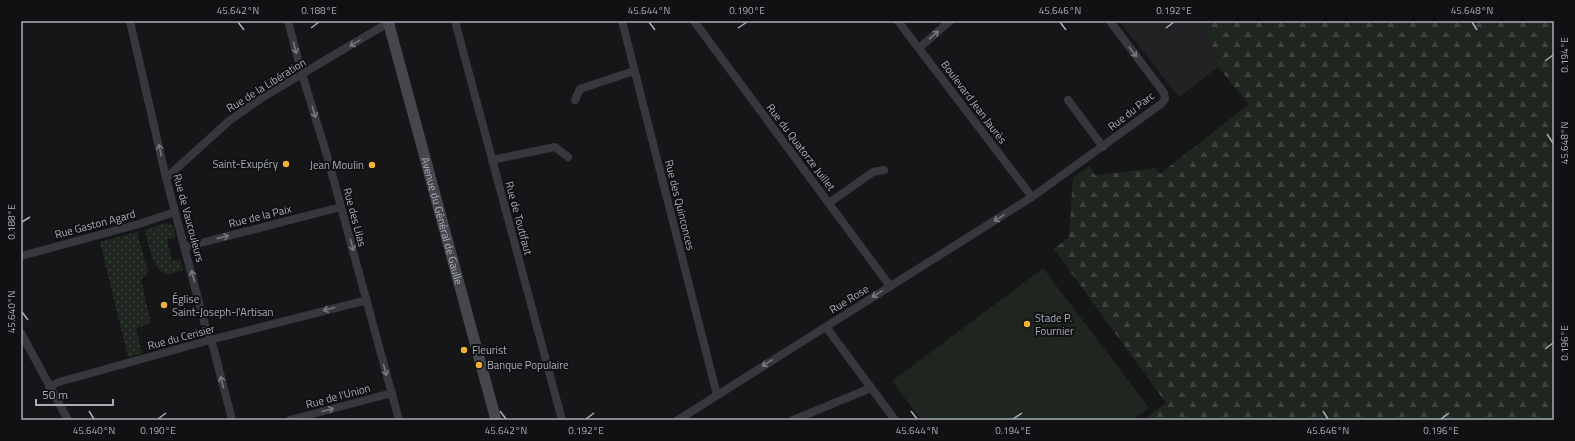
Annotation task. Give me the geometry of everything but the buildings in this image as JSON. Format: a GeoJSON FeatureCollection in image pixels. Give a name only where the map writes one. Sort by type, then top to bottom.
{"type":"FeatureCollection","features":[{"type":"Feature","properties":{"kind":"main road","name":"Avenue du Général de Gaulle"},"geometry":{"type":"LineString","coordinates":[[388,22],[496,420]]}},
{"type":"Feature","properties":{"kind":"street","name":"Rue de Vaucouleurs"},"geometry":{"type":"LineString","coordinates":[[130,21],[166,178],[232,420]]}},
{"type":"Feature","properties":{"kind":"street","name":"Rue des Lilas"},"geometry":{"type":"LineString","coordinates":[[288,21],[302,74],[328,159],[399,420]]}},
{"type":"Feature","properties":{"kind":"street","name":"Rue de Toutifaut"},"geometry":{"type":"LineString","coordinates":[[455,21],[562,420]]}},
{"type":"Feature","properties":{"kind":"street","name":"Rue des Quinconces"},"geometry":{"type":"LineString","coordinates":[[622,21],[717,395]]}},
{"type":"Feature","properties":{"kind":"street","name":"Rue du Quatorze Juillet"},"geometry":{"type":"LineString","coordinates":[[694,21],[890,286]]}},
{"type":"Feature","properties":{"kind":"street","name":"Boulevard Jean Jaurès"},"geometry":{"type":"LineString","coordinates":[[898,21],[1032,197]]}},
{"type":"Feature","properties":{"kind":"street"},"geometry":{"type":"LineString","coordinates":[[919,48],[950,21]]}},
{"type":"Feature","properties":{"kind":"street","name":"Rue du Parc"},"geometry":{"type":"LineString","coordinates":[[1032,197],[1161,104],[1165,98],[1164,93],[1110,21]]}},
{"type":"Feature","properties":{"kind":"street","name":"Rue de la Libération"},"geometry":{"type":"LineString","coordinates":[[166,178],[229,121],[263,96],[388,22]]}},
{"type":"Feature","properties":{"kind":"street"},"geometry":{"type":"LineString","coordinates":[[575,100],[580,89],[634,71]]}},
{"type":"Feature","properties":{"kind":"street"},"geometry":{"type":"LineString","coordinates":[[1068,100],[1103,147]]}},
{"type":"Feature","properties":{"kind":"street"},"geometry":{"type":"LineString","coordinates":[[492,160],[555,147],[568,157]]}},
{"type":"Feature","properties":{"kind":"street"},"geometry":{"type":"LineString","coordinates":[[829,202],[872,172],[884,170]]}},
{"type":"Feature","properties":{"kind":"street","name":"Rue Rose"},"geometry":{"type":"LineString","coordinates":[[678,420],[1032,197]]}},
{"type":"Feature","properties":{"kind":"street","name":"Rue de la Paix"},"geometry":{"type":"LineString","coordinates":[[185,247],[341,207]]}},
{"type":"Feature","properties":{"kind":"street","name":"Rue Gaston Agard"},"geometry":{"type":"LineString","coordinates":[[21,256],[139,224],[175,212]]}},
{"type":"Feature","properties":{"kind":"street","name":"Rue du Cerisier"},"geometry":{"type":"LineString","coordinates":[[49,387],[59,382],[210,340],[367,300]]}},
{"type":"Feature","properties":{"kind":"street"},"geometry":{"type":"LineString","coordinates":[[826,327],[895,420]]}},
{"type":"Feature","properties":{"kind":"street"},"geometry":{"type":"LineString","coordinates":[[21,333],[68,420]]}},
{"type":"Feature","properties":{"kind":"street"},"geometry":{"type":"LineString","coordinates":[[793,420],[871,388]]}},
{"type":"Feature","properties":{"kind":"street","name":"Rue de l'Union"},"geometry":{"type":"LineString","coordinates":[[290,420],[392,393]]}},
{"type":"Feature","properties":{"kind":"shaded area"},"geometry":{"type":"Polygon","coordinates":[[[1119,21],[1203,21],[1218,67],[1179,97],[1119,21]]]}},
{"type":"Feature","properties":{"kind":"green space"},"geometry":{"type":"Polygon","coordinates":[[[1203,21],[1554,21],[1554,420],[1143,420],[1166,403],[1054,249],[1069,237],[1073,178],[1089,166],[1095,175],[1150,169],[1155,167],[1160,174],[1249,104],[1218,67],[1203,21]]]}},
{"type":"Feature","properties":{"kind":"green space"},"geometry":{"type":"Polygon","coordinates":[[[167,223],[173,226],[176,237],[167,240],[172,261],[180,260],[183,270],[170,274],[161,271],[157,267],[151,254],[145,230],[167,223]]]}},
{"type":"Feature","properties":{"kind":"green space"},"geometry":{"type":"Polygon","coordinates":[[[137,232],[148,272],[141,280],[151,323],[136,328],[142,353],[128,357],[100,242],[137,232]]]}},
{"type":"Feature","properties":{"kind":"green space","name":"Stade P. Fournier"},"geometry":{"type":"Polygon","coordinates":[[[1043,268],[1149,408],[1133,420],[921,420],[892,381],[1043,268]]]}},
{"type":"Feature","properties":{"kind":"place","name":"Saint-Exupéry"},"geometry":{"type":"Point","coordinates":[286,164]}},
{"type":"Feature","properties":{"kind":"place","name":"Jean Moulin"},"geometry":{"type":"Point","coordinates":[372,165]}},
{"type":"Feature","properties":{"kind":"place","name":"Église Saint-Joseph-l'Artisan"},"geometry":{"type":"Point","coordinates":[164,305]}},
{"type":"Feature","properties":{"kind":"place","name":"Stade P. Fournier"},"geometry":{"type":"Point","coordinates":[1027,324]}},
{"type":"Feature","properties":{"kind":"place","name":"Fleurist"},"geometry":{"type":"Point","coordinates":[464,350]}},
{"type":"Feature","properties":{"kind":"place","name":"Banque Populaire"},"geometry":{"type":"Point","coordinates":[479,365]}}]}
